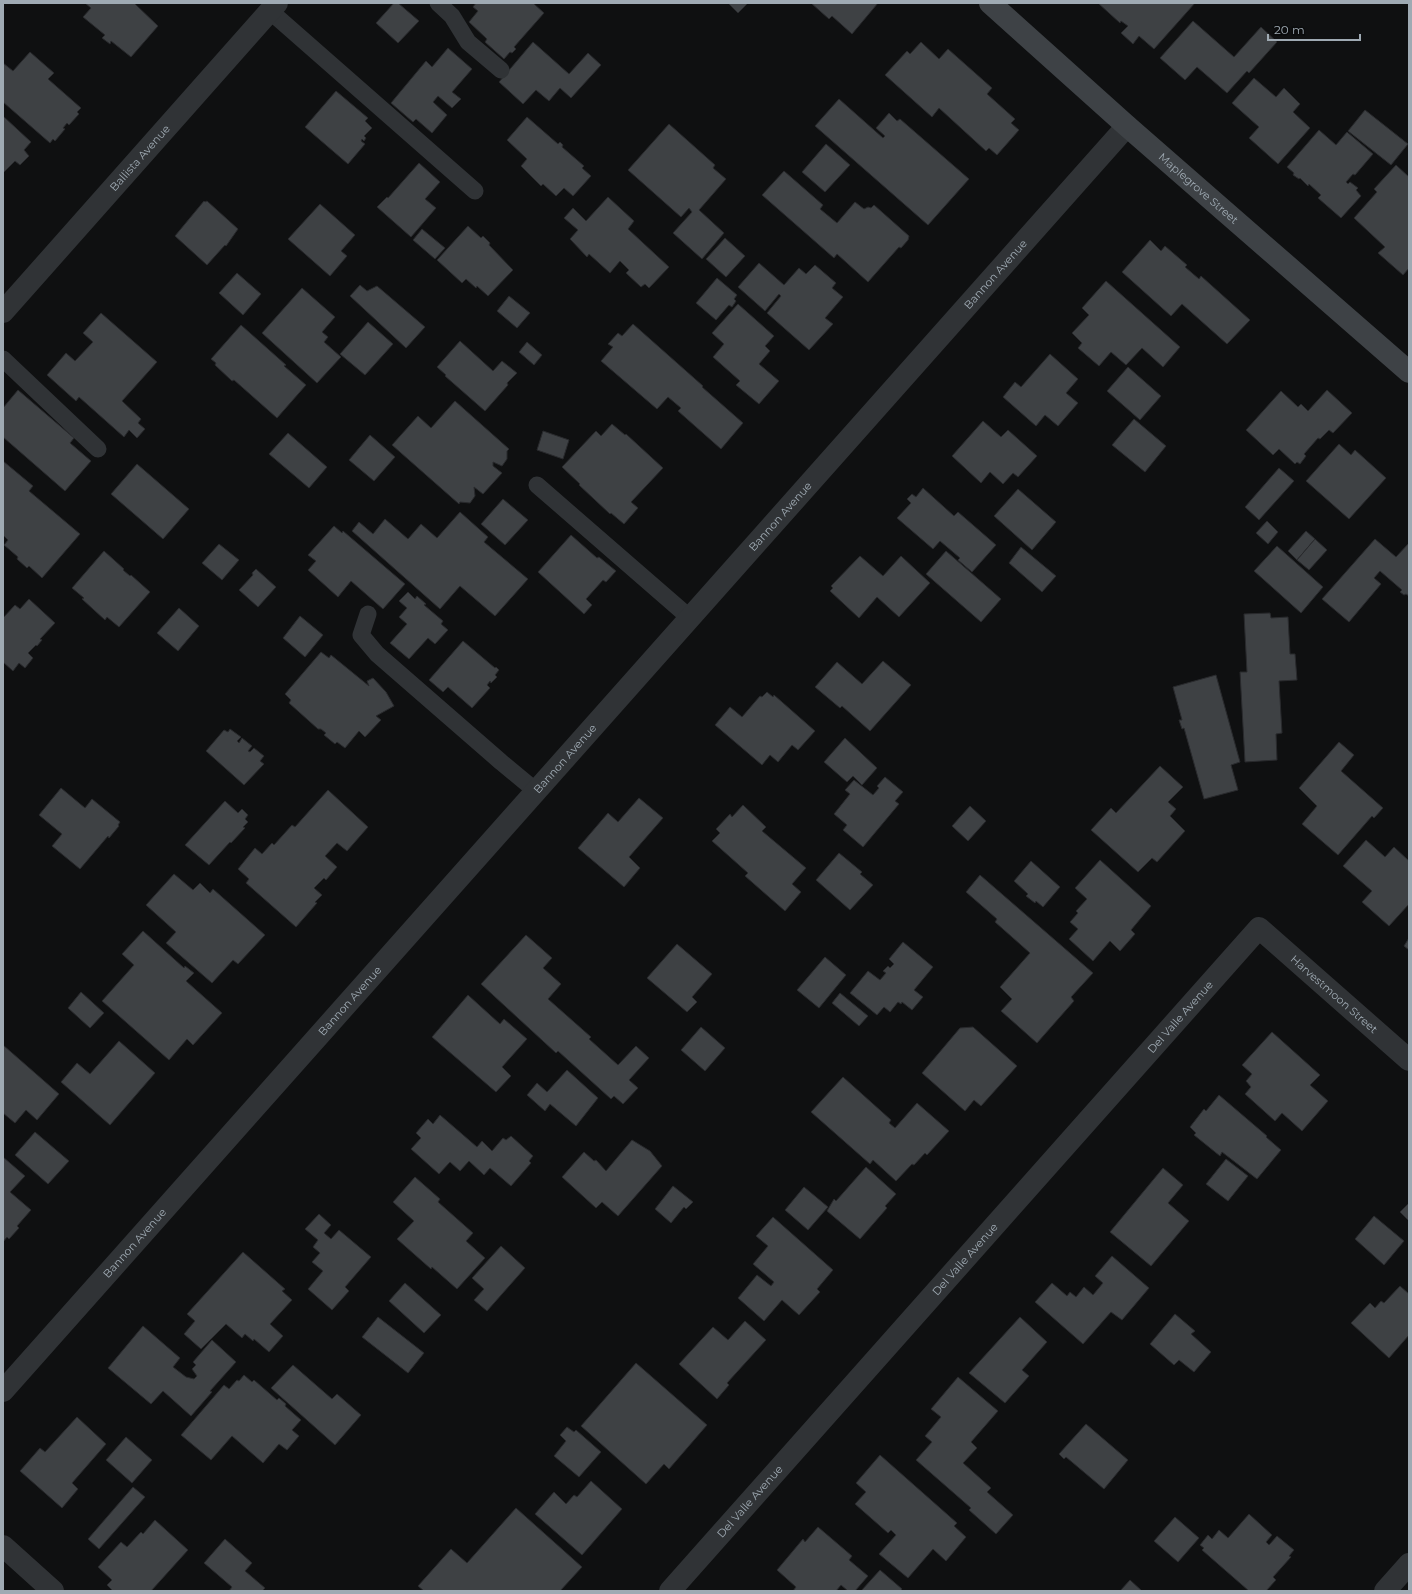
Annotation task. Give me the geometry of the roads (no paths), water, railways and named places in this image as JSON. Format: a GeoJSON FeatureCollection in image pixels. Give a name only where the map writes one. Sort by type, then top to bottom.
{"type":"FeatureCollection","features":[{"type":"Feature","properties":{"kind":"street","name":"Maplegrove Street"},"geometry":{"type":"LineString","coordinates":[[990,3],[1127,126],[1409,372]]}},
{"type":"Feature","properties":{"kind":"street","name":"Ballista Avenue"},"geometry":{"type":"LineString","coordinates":[[3,312],[273,7]]}},
{"type":"Feature","properties":{"kind":"street","name":"Bannon Avenue"},"geometry":{"type":"LineString","coordinates":[[3,1391],[1127,126]]}},
{"type":"Feature","properties":{"kind":"street","name":"Harvestmoon Street"},"geometry":{"type":"LineString","coordinates":[[1259,928],[1409,1060]]}},
{"type":"Feature","properties":{"kind":"street","name":"Del Valle Avenue"},"geometry":{"type":"LineString","coordinates":[[670,1591],[1259,928]]}},
{"type":"Feature","properties":{"kind":"street"},"geometry":{"type":"LineString","coordinates":[[3,1546],[53,1591]]}},
{"type":"Feature","properties":{"kind":"street"},"geometry":{"type":"LineString","coordinates":[[1385,1591],[1409,1564]]}},
{"type":"Feature","properties":{"kind":"lane"},"geometry":{"type":"LineString","coordinates":[[438,3],[452,16],[468,42],[501,70]]}},
{"type":"Feature","properties":{"kind":"lane"},"geometry":{"type":"LineString","coordinates":[[273,7],[475,191]]}},
{"type":"Feature","properties":{"kind":"lane"},"geometry":{"type":"LineString","coordinates":[[3,359],[98,449]]}},
{"type":"Feature","properties":{"kind":"lane"},"geometry":{"type":"LineString","coordinates":[[537,485],[690,618]]}},
{"type":"Feature","properties":{"kind":"lane"},"geometry":{"type":"LineString","coordinates":[[368,614],[362,635],[377,654],[536,791]]}}]}
